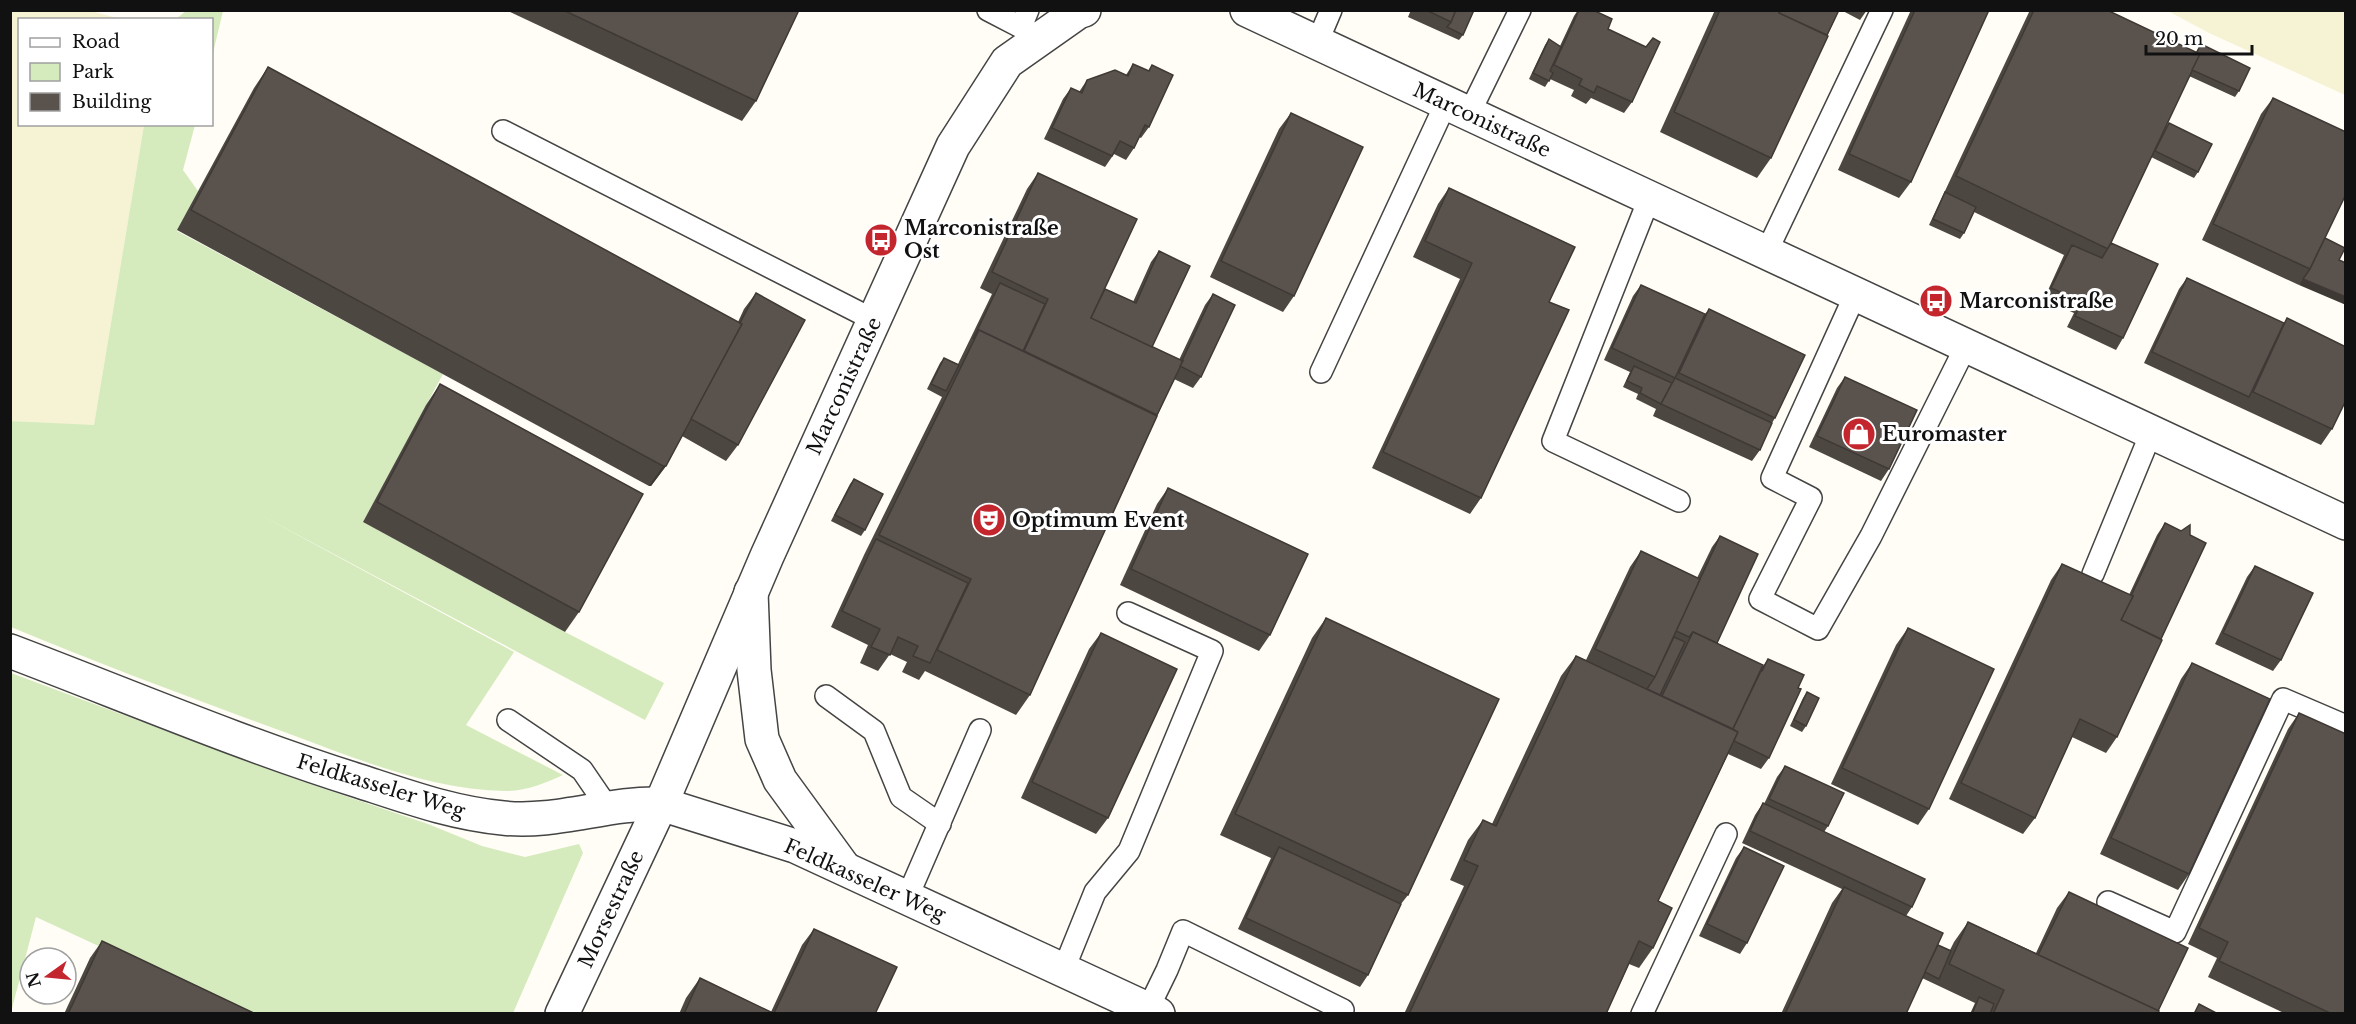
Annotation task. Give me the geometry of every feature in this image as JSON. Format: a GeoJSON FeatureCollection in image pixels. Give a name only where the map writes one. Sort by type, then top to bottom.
{"type":"FeatureCollection","features":[{"type":"Feature","properties":{"kind":"street","name":"Marconistraße"},"geometry":{"type":"LineString","coordinates":[[661,804],[751,592],[953,146],[1030,25],[1084,10]]}},
{"type":"Feature","properties":{"kind":"street","name":"Marconistraße"},"geometry":{"type":"LineString","coordinates":[[1248,10],[2151,433],[2342,513]]}},
{"type":"Feature","properties":{"kind":"street"},"geometry":{"type":"LineString","coordinates":[[751,592],[754,670],[762,739],[780,780],[844,869]]}},
{"type":"Feature","properties":{"kind":"street","name":"Feldkasseler Weg"},"geometry":{"type":"LineString","coordinates":[[10,651],[306,765],[456,812],[506,819],[544,819],[637,803],[661,804],[795,846],[1153,1011]]}},
{"type":"Feature","properties":{"kind":"street","name":"Morsestraße"},"geometry":{"type":"LineString","coordinates":[[562,1014],[661,804]]}},
{"type":"Feature","properties":{"kind":"lane"},"geometry":{"type":"LineString","coordinates":[[988,10],[1030,25]]}},
{"type":"Feature","properties":{"kind":"lane"},"geometry":{"type":"LineString","coordinates":[[1317,43],[1331,10]]}},
{"type":"Feature","properties":{"kind":"lane"},"geometry":{"type":"LineString","coordinates":[[1321,372],[1457,109],[1520,10]]}},
{"type":"Feature","properties":{"kind":"lane"},"geometry":{"type":"LineString","coordinates":[[1766,253],[1882,10]]}},
{"type":"Feature","properties":{"kind":"lane"},"geometry":{"type":"LineString","coordinates":[[503,131],[874,320]]}},
{"type":"Feature","properties":{"kind":"lane"},"geometry":{"type":"LineString","coordinates":[[1649,199],[1553,441],[1679,501]]}},
{"type":"Feature","properties":{"kind":"lane"},"geometry":{"type":"LineString","coordinates":[[1855,295],[1772,478],[1811,498],[1760,599],[1818,629],[1871,536],[1966,346]]}},
{"type":"Feature","properties":{"kind":"lane"},"geometry":{"type":"LineString","coordinates":[[2093,574],[2151,433]]}},
{"type":"Feature","properties":{"kind":"lane"},"geometry":{"type":"LineString","coordinates":[[1063,971],[1095,892],[1129,851],[1212,651],[1128,613]]}},
{"type":"Feature","properties":{"kind":"lane"},"geometry":{"type":"LineString","coordinates":[[826,696],[874,731],[901,797],[940,824]]}},
{"type":"Feature","properties":{"kind":"lane"},"geometry":{"type":"LineString","coordinates":[[2108,902],[2175,932],[2283,699],[2346,726]]}},
{"type":"Feature","properties":{"kind":"lane"},"geometry":{"type":"LineString","coordinates":[[508,720],[582,770],[608,808]]}},
{"type":"Feature","properties":{"kind":"lane"},"geometry":{"type":"LineString","coordinates":[[907,898],[981,730]]}},
{"type":"Feature","properties":{"kind":"lane"},"geometry":{"type":"LineString","coordinates":[[1641,1014],[1726,834]]}},
{"type":"Feature","properties":{"kind":"lane"},"geometry":{"type":"LineString","coordinates":[[1153,1011],[1183,931],[1343,1010],[1341,1014]]}},
{"type":"Feature","properties":{"kind":"shaded area"},"geometry":{"type":"Polygon","coordinates":[[[10,11],[91,11],[117,18],[18,18],[18,126],[144,126],[94,426],[11,421],[10,11]]]}},
{"type":"Feature","properties":{"kind":"shaded area"},"geometry":{"type":"Polygon","coordinates":[[[2168,11],[2345,11],[2345,95],[2209,33],[2168,11]]]}},
{"type":"Feature","properties":{"kind":"green space"},"geometry":{"type":"Polygon","coordinates":[[[186,11],[223,11],[213,53],[213,18],[177,18],[186,11]]]}},
{"type":"Feature","properties":{"kind":"green space"},"geometry":{"type":"Polygon","coordinates":[[[144,126],[195,126],[183,170],[198,191],[177,231],[443,374],[363,522],[664,683],[645,720],[251,510],[514,652],[466,725],[563,775],[543,784],[514,791],[478,789],[422,779],[340,753],[148,682],[11,627],[10,421],[94,425],[144,126]]]}},
{"type":"Feature","properties":{"kind":"green space"},"geometry":{"type":"Polygon","coordinates":[[[11,673],[295,779],[428,824],[482,846],[525,857],[579,844],[583,853],[513,1013],[243,1013],[36,917],[28,946],[18,946],[18,985],[11,1012],[11,673]]]}},
{"type":"Feature","properties":{"kind":"building"},"geometry":{"type":"Polygon","coordinates":[[[563,10],[799,10],[756,101],[563,10]]]}},
{"type":"Feature","properties":{"kind":"building"},"geometry":{"type":"Polygon","coordinates":[[[1426,10],[1456,10],[1451,22],[1426,10]]]}},
{"type":"Feature","properties":{"kind":"building"},"geometry":{"type":"Polygon","coordinates":[[[1456,10],[1474,10],[1463,35],[1447,27],[1456,10]]]}},
{"type":"Feature","properties":{"kind":"building"},"geometry":{"type":"Polygon","coordinates":[[[1579,10],[1593,10],[1612,19],[1608,29],[1646,47],[1653,38],[1660,42],[1632,102],[1597,86],[1594,93],[1579,85],[1582,79],[1554,65],[1579,10]]]}},
{"type":"Feature","properties":{"kind":"building"},"geometry":{"type":"Polygon","coordinates":[[[1720,10],[1781,10],[1779,13],[1828,36],[1771,158],[1674,112],[1720,10]]]}},
{"type":"Feature","properties":{"kind":"building"},"geometry":{"type":"Polygon","coordinates":[[[1781,10],[1839,10],[1827,35],[1779,13],[1781,10]]]}},
{"type":"Feature","properties":{"kind":"building"},"geometry":{"type":"Polygon","coordinates":[[[1915,10],[1989,10],[1911,182],[1849,154],[1915,10]]]}},
{"type":"Feature","properties":{"kind":"building"},"geometry":{"type":"Polygon","coordinates":[[[2034,10],[2107,10],[2200,54],[2108,249],[1956,176],[2034,10]]]}},
{"type":"Feature","properties":{"kind":"building"},"geometry":{"type":"Polygon","coordinates":[[[1549,39],[1561,47],[1550,71],[1553,73],[1549,81],[1533,73],[1549,39]]]}},
{"type":"Feature","properties":{"kind":"building"},"geometry":{"type":"Polygon","coordinates":[[[2201,44],[2250,68],[2239,91],[2192,70],[2200,54],[2197,52],[2201,44]]]}},
{"type":"Feature","properties":{"kind":"building"},"geometry":{"type":"Polygon","coordinates":[[[1133,64],[1149,71],[1152,65],[1173,75],[1149,127],[1145,125],[1134,148],[1120,141],[1112,156],[1052,128],[1071,88],[1082,93],[1087,80],[1115,70],[1128,76],[1133,64]]]}},
{"type":"Feature","properties":{"kind":"building"},"geometry":{"type":"Polygon","coordinates":[[[268,67],[742,324],[666,466],[191,210],[268,67]]]}},
{"type":"Feature","properties":{"kind":"building"},"geometry":{"type":"Polygon","coordinates":[[[2273,98],[2346,132],[2346,194],[2310,269],[2213,224],[2273,98]]]}},
{"type":"Feature","properties":{"kind":"building"},"geometry":{"type":"Polygon","coordinates":[[[1291,113],[1363,147],[1294,296],[1221,261],[1291,113]]]}},
{"type":"Feature","properties":{"kind":"building"},"geometry":{"type":"Polygon","coordinates":[[[2169,123],[2212,144],[2198,172],[2155,151],[2169,123]]]}},
{"type":"Feature","properties":{"kind":"building"},"geometry":{"type":"Polygon","coordinates":[[[1038,173],[1137,219],[1091,318],[1183,361],[1157,415],[1024,351],[1048,299],[992,272],[1038,173]]]}},
{"type":"Feature","properties":{"kind":"building"},"geometry":{"type":"Polygon","coordinates":[[[1449,188],[1575,247],[1549,302],[1569,310],[1481,498],[1383,452],[1472,263],[1425,241],[1449,188]]]}},
{"type":"Feature","properties":{"kind":"building"},"geometry":{"type":"Polygon","coordinates":[[[1945,192],[1976,207],[1964,233],[1933,219],[1945,192]]]}},
{"type":"Feature","properties":{"kind":"building"},"geometry":{"type":"Polygon","coordinates":[[[2325,238],[2345,248],[2339,260],[2346,263],[2346,297],[2303,279],[2325,238]]]}},
{"type":"Feature","properties":{"kind":"building"},"geometry":{"type":"Polygon","coordinates":[[[2111,243],[2158,264],[2123,338],[2075,316],[2082,302],[2051,288],[2072,245],[2102,258],[2111,243]]]}},
{"type":"Feature","properties":{"kind":"building"},"geometry":{"type":"Polygon","coordinates":[[[1159,251],[1190,266],[1152,347],[1091,318],[1105,289],[1136,303],[1159,251]]]}},
{"type":"Feature","properties":{"kind":"building"},"geometry":{"type":"Polygon","coordinates":[[[2187,278],[2284,323],[2249,397],[2152,352],[2187,278]]]}},
{"type":"Feature","properties":{"kind":"building"},"geometry":{"type":"Polygon","coordinates":[[[1000,283],[1045,304],[1023,351],[979,330],[973,339],[1000,283]]]}},
{"type":"Feature","properties":{"kind":"building"},"geometry":{"type":"Polygon","coordinates":[[[1641,285],[1705,314],[1675,378],[1612,348],[1641,285]]]}},
{"type":"Feature","properties":{"kind":"building"},"geometry":{"type":"Polygon","coordinates":[[[756,293],[805,320],[738,445],[691,419],[756,293]]]}},
{"type":"Feature","properties":{"kind":"building"},"geometry":{"type":"Polygon","coordinates":[[[1213,294],[1235,305],[1201,377],[1180,366],[1213,294]]]}},
{"type":"Feature","properties":{"kind":"building"},"geometry":{"type":"Polygon","coordinates":[[[1709,309],[1805,355],[1775,418],[1679,373],[1709,309]]]}},
{"type":"Feature","properties":{"kind":"building"},"geometry":{"type":"Polygon","coordinates":[[[2287,318],[2346,347],[2346,400],[2332,429],[2253,392],[2287,318]]]}},
{"type":"Feature","properties":{"kind":"building"},"geometry":{"type":"Polygon","coordinates":[[[979,330],[1157,416],[1030,695],[937,650],[971,579],[879,535],[979,330]]]}},
{"type":"Feature","properties":{"kind":"building"},"geometry":{"type":"Polygon","coordinates":[[[944,358],[959,365],[946,391],[931,384],[944,358]]]}},
{"type":"Feature","properties":{"kind":"building"},"geometry":{"type":"Polygon","coordinates":[[[1634,366],[1672,383],[1661,404],[1640,393],[1642,388],[1627,381],[1634,366]]]}},
{"type":"Feature","properties":{"kind":"building","name":"Euromaster"},"geometry":{"type":"Polygon","coordinates":[[[1845,377],[1917,410],[1889,469],[1817,436],[1845,377]]]}},
{"type":"Feature","properties":{"kind":"building"},"geometry":{"type":"Polygon","coordinates":[[[1675,378],[1772,423],[1760,450],[1661,404],[1675,378]]]}},
{"type":"Feature","properties":{"kind":"building"},"geometry":{"type":"Polygon","coordinates":[[[440,384],[643,494],[579,612],[377,502],[440,384]]]}},
{"type":"Feature","properties":{"kind":"building"},"geometry":{"type":"Polygon","coordinates":[[[854,479],[883,494],[865,530],[835,515],[854,479]]]}},
{"type":"Feature","properties":{"kind":"building"},"geometry":{"type":"Polygon","coordinates":[[[1168,488],[1308,554],[1270,635],[1131,569],[1168,488]]]}},
{"type":"Feature","properties":{"kind":"building"},"geometry":{"type":"Polygon","coordinates":[[[2165,523],[2181,531],[2190,525],[2190,535],[2206,543],[2161,639],[2121,620],[2165,523]]]}},
{"type":"Feature","properties":{"kind":"building"},"geometry":{"type":"Polygon","coordinates":[[[1720,536],[1758,554],[1717,643],[1693,632],[1689,637],[1676,631],[1720,536]]]}},
{"type":"Feature","properties":{"kind":"building"},"geometry":{"type":"Polygon","coordinates":[[[876,539],[968,583],[930,663],[913,656],[918,646],[898,637],[890,655],[871,647],[880,629],[842,611],[876,539]]]}},
{"type":"Feature","properties":{"kind":"building"},"geometry":{"type":"Polygon","coordinates":[[[1641,551],[1700,579],[1655,677],[1595,649],[1641,551]]]}},
{"type":"Feature","properties":{"kind":"building"},"geometry":{"type":"Polygon","coordinates":[[[2062,564],[2133,596],[2121,620],[2162,640],[2117,737],[2080,719],[2035,818],[1961,783],[2062,564]]]}},
{"type":"Feature","properties":{"kind":"building"},"geometry":{"type":"Polygon","coordinates":[[[2255,566],[2313,593],[2281,660],[2223,633],[2255,566]]]}},
{"type":"Feature","properties":{"kind":"building"},"geometry":{"type":"Polygon","coordinates":[[[1326,618],[1499,699],[1408,895],[1235,814],[1326,618]]]}},
{"type":"Feature","properties":{"kind":"building"},"geometry":{"type":"Polygon","coordinates":[[[1908,628],[1994,669],[1929,809],[1842,768],[1908,628]]]}},
{"type":"Feature","properties":{"kind":"building"},"geometry":{"type":"Polygon","coordinates":[[[1693,632],[1763,665],[1733,729],[1662,696],[1693,632]]]}},
{"type":"Feature","properties":{"kind":"building"},"geometry":{"type":"Polygon","coordinates":[[[1101,633],[1177,669],[1108,818],[1032,782],[1101,633]]]}},
{"type":"Feature","properties":{"kind":"building"},"geometry":{"type":"Polygon","coordinates":[[[1674,637],[1685,642],[1660,695],[1647,689],[1674,637]]]}},
{"type":"Feature","properties":{"kind":"building"},"geometry":{"type":"Polygon","coordinates":[[[1576,656],[1738,732],[1658,901],[1672,908],[1653,948],[1639,941],[1606,1014],[1409,1014],[1478,866],[1464,860],[1483,820],[1496,826],[1576,656]]]}},
{"type":"Feature","properties":{"kind":"building"},"geometry":{"type":"Polygon","coordinates":[[[1768,659],[1804,675],[1798,688],[1801,689],[1769,758],[1734,741],[1738,732],[1733,729],[1768,659]]]}},
{"type":"Feature","properties":{"kind":"building"},"geometry":{"type":"Polygon","coordinates":[[[2192,663],[2270,699],[2189,874],[2111,838],[2192,663]]]}},
{"type":"Feature","properties":{"kind":"building"},"geometry":{"type":"Polygon","coordinates":[[[1807,692],[1819,698],[1806,726],[1794,720],[1807,692]]]}},
{"type":"Feature","properties":{"kind":"building"},"geometry":{"type":"Polygon","coordinates":[[[2299,713],[2346,734],[2346,1014],[2332,1014],[2219,961],[2228,942],[2199,928],[2299,713]]]}},
{"type":"Feature","properties":{"kind":"building"},"geometry":{"type":"Polygon","coordinates":[[[1785,766],[1844,793],[1828,826],[1769,799],[1785,766]]]}},
{"type":"Feature","properties":{"kind":"building"},"geometry":{"type":"Polygon","coordinates":[[[1763,803],[1925,879],[1912,907],[1750,831],[1763,803]]]}},
{"type":"Feature","properties":{"kind":"building"},"geometry":{"type":"Polygon","coordinates":[[[1279,847],[1401,904],[1368,975],[1246,918],[1279,847]]]}},
{"type":"Feature","properties":{"kind":"building"},"geometry":{"type":"Polygon","coordinates":[[[1744,847],[1784,866],[1747,943],[1707,924],[1744,847]]]}},
{"type":"Feature","properties":{"kind":"building"},"geometry":{"type":"Polygon","coordinates":[[[1844,887],[1943,933],[1906,1014],[1785,1014],[1844,887]]]}},
{"type":"Feature","properties":{"kind":"building"},"geometry":{"type":"Polygon","coordinates":[[[2069,892],[2188,948],[2158,1011],[2038,955],[2069,892]]]}},
{"type":"Feature","properties":{"kind":"building"},"geometry":{"type":"Polygon","coordinates":[[[1968,922],[2159,1011],[2158,1014],[1993,1014],[2004,990],[1949,964],[1968,922]]]}},
{"type":"Feature","properties":{"kind":"building"},"geometry":{"type":"Polygon","coordinates":[[[814,929],[897,967],[875,1014],[774,1013],[814,929]]]}},
{"type":"Feature","properties":{"kind":"building"},"geometry":{"type":"Polygon","coordinates":[[[102,941],[256,1014],[68,1014],[72,1006],[78,1006],[78,993],[102,941]]]}},
{"type":"Feature","properties":{"kind":"building"},"geometry":{"type":"Polygon","coordinates":[[[1938,945],[1951,951],[1939,979],[1925,972],[1938,945]]]}},
{"type":"Feature","properties":{"kind":"building"},"geometry":{"type":"Polygon","coordinates":[[[700,978],[775,1014],[684,1014],[700,978]]]}},
{"type":"Feature","properties":{"kind":"building"},"geometry":{"type":"Polygon","coordinates":[[[1979,997],[1994,1004],[1990,1014],[1972,1014],[1979,997]]]}},
{"type":"Feature","properties":{"kind":"building"},"geometry":{"type":"Polygon","coordinates":[[[2199,1004],[2218,1014],[2194,1014],[2199,1004]]]}},
{"type":"Feature","properties":{"kind":"place","name":"Marconistraße Ost"},"geometry":{"type":"Point","coordinates":[881,240]}},
{"type":"Feature","properties":{"kind":"place","name":"Marconistraße"},"geometry":{"type":"Point","coordinates":[1936,301]}},
{"type":"Feature","properties":{"kind":"place","name":"Euromaster"},"geometry":{"type":"Point","coordinates":[1859,434]}},
{"type":"Feature","properties":{"kind":"place","name":"Optimum Event"},"geometry":{"type":"Point","coordinates":[989,520]}}]}
